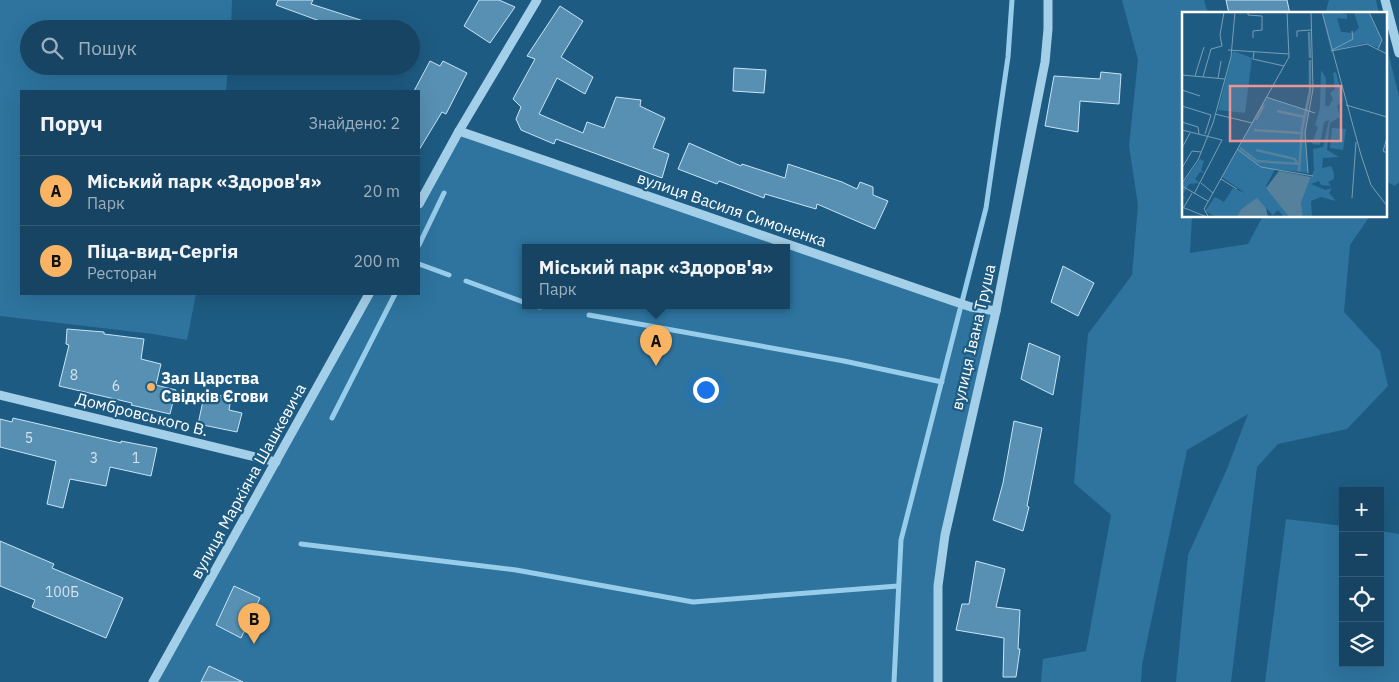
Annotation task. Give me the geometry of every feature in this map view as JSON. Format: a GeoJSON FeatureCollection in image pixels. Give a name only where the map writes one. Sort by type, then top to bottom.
{"type":"FeatureCollection","features":[{"type":"Feature","properties":{"kind":"street"},"geometry":{"type":"LineString","coordinates":[[420,202],[459,131],[537,0]]}},
{"type":"Feature","properties":{"kind":"street","name":"вулиця Івана Труша"},"geometry":{"type":"LineString","coordinates":[[938,682],[938,586],[945,535],[996,311],[1045,62],[1048,0]]}},
{"type":"Feature","properties":{"kind":"street"},"geometry":{"type":"LineString","coordinates":[[1385,0],[1399,53]]}},
{"type":"Feature","properties":{"kind":"street","name":"вулиця Василя Симоненка"},"geometry":{"type":"LineString","coordinates":[[459,131],[789,244]]}},
{"type":"Feature","properties":{"kind":"street","name":"вулиця Василя Симоненка"},"geometry":{"type":"LineString","coordinates":[[790,244],[971,307],[996,311]]}},
{"type":"Feature","properties":{"kind":"street","name":"вулиця Маркіяна Шашкевича"},"geometry":{"type":"LineString","coordinates":[[153,682],[368,295]]}},
{"type":"Feature","properties":{"kind":"street","name":"Домбровського В."},"geometry":{"type":"LineString","coordinates":[[0,395],[276,462]]}},
{"type":"Feature","properties":{"kind":"shaded area"},"geometry":{"type":"Polygon","coordinates":[[[0,0],[232,0],[231,20],[20,20],[20,75],[227,75],[226,90],[20,90],[20,295],[196,295],[187,340],[153,334],[0,316],[0,0]]]}},
{"type":"Feature","properties":{"kind":"shaded area"},"geometry":{"type":"Polygon","coordinates":[[[1122,0],[1204,0],[1207,12],[1182,12],[1182,218],[1192,218],[1190,253],[1248,244],[1262,218],[1369,218],[1350,245],[1344,312],[1380,351],[1388,386],[1347,429],[1278,444],[1257,467],[1231,682],[1176,682],[1188,555],[1227,469],[1248,414],[1187,450],[1142,665],[1141,682],[1041,682],[1043,659],[1086,651],[1111,515],[1074,483],[1088,334],[1132,275],[1138,205],[1129,146],[1138,60],[1122,0]]]}},
{"type":"Feature","properties":{"kind":"shaded area"},"geometry":{"type":"Polygon","coordinates":[[[1329,0],[1376,0],[1379,12],[1326,12],[1329,0]]]}},
{"type":"Feature","properties":{"kind":"shaded area"},"geometry":{"type":"Polygon","coordinates":[[[1386,43],[1399,97],[1399,182],[1395,186],[1386,182],[1386,43]]]}},
{"type":"Feature","properties":{"kind":"shaded area"},"geometry":{"type":"Polygon","coordinates":[[[459,131],[996,311],[938,586],[938,682],[153,682],[368,295],[420,295],[420,202],[459,131]]]}},
{"type":"Feature","properties":{"kind":"shaded area"},"geometry":{"type":"Polygon","coordinates":[[[1286,519],[1339,526],[1339,667],[1384,667],[1384,532],[1399,534],[1399,682],[1265,682],[1286,519]]]}},
{"type":"Feature","properties":{"kind":"building"},"geometry":{"type":"Polygon","coordinates":[[[278,0],[313,0],[311,4],[360,20],[317,20],[276,5],[278,0]]]}},
{"type":"Feature","properties":{"kind":"building"},"geometry":{"type":"Polygon","coordinates":[[[479,0],[499,0],[515,7],[490,43],[464,26],[479,0]]]}},
{"type":"Feature","properties":{"kind":"building"},"geometry":{"type":"Polygon","coordinates":[[[1226,0],[1287,0],[1290,12],[1229,12],[1226,0]]]}},
{"type":"Feature","properties":{"kind":"building"},"geometry":{"type":"Polygon","coordinates":[[[560,6],[583,21],[561,57],[593,77],[585,94],[557,78],[539,114],[583,133],[587,122],[604,128],[616,97],[641,100],[640,106],[665,118],[653,148],[669,154],[662,178],[556,139],[554,144],[521,130],[516,119],[521,107],[513,99],[535,59],[527,56],[560,6]]]}},
{"type":"Feature","properties":{"kind":"building"},"geometry":{"type":"Polygon","coordinates":[[[430,61],[440,66],[443,61],[467,73],[446,114],[442,112],[420,148],[420,90],[415,90],[430,61]]]}},
{"type":"Feature","properties":{"kind":"building"},"geometry":{"type":"Polygon","coordinates":[[[734,68],[766,70],[764,93],[733,91],[734,68]]]}},
{"type":"Feature","properties":{"kind":"building"},"geometry":{"type":"Polygon","coordinates":[[[1101,72],[1121,74],[1119,104],[1080,101],[1078,132],[1045,126],[1054,76],[1100,79],[1101,72]]]}},
{"type":"Feature","properties":{"kind":"building"},"geometry":{"type":"Polygon","coordinates":[[[689,143],[741,166],[742,164],[785,178],[788,164],[857,189],[860,182],[873,187],[873,195],[888,201],[875,229],[817,204],[816,209],[765,194],[764,198],[719,181],[717,184],[678,169],[689,143]]]}},
{"type":"Feature","properties":{"kind":"building"},"geometry":{"type":"Polygon","coordinates":[[[1063,266],[1094,283],[1078,316],[1051,302],[1063,266]]]}},
{"type":"Feature","properties":{"kind":"building"},"geometry":{"type":"Polygon","coordinates":[[[67,329],[104,332],[104,334],[144,339],[141,359],[161,364],[156,385],[176,390],[170,414],[59,386],[69,345],[66,344],[67,329]]]}},
{"type":"Feature","properties":{"kind":"building"},"geometry":{"type":"Polygon","coordinates":[[[1029,343],[1060,356],[1053,395],[1021,379],[1029,343]]]}},
{"type":"Feature","properties":{"kind":"building"},"geometry":{"type":"Polygon","coordinates":[[[205,392],[231,398],[229,410],[242,413],[237,432],[198,424],[205,392]]]}},
{"type":"Feature","properties":{"kind":"building"},"geometry":{"type":"Polygon","coordinates":[[[13,418],[121,443],[121,441],[157,448],[151,476],[110,467],[106,486],[70,479],[63,508],[47,504],[56,461],[0,447],[0,419],[12,422],[13,418]]]}},
{"type":"Feature","properties":{"kind":"building"},"geometry":{"type":"Polygon","coordinates":[[[1014,421],[1042,428],[1027,506],[1029,507],[1023,531],[993,520],[1003,483],[1014,421]]]}},
{"type":"Feature","properties":{"kind":"building"},"geometry":{"type":"Polygon","coordinates":[[[0,541],[54,564],[52,568],[123,598],[106,638],[32,607],[35,600],[0,586],[0,541]]]}},
{"type":"Feature","properties":{"kind":"building"},"geometry":{"type":"Polygon","coordinates":[[[976,561],[1005,569],[996,607],[1020,610],[1018,649],[1020,649],[1016,677],[1003,677],[1004,638],[956,630],[962,604],[969,604],[976,561]]]}},
{"type":"Feature","properties":{"kind":"building"},"geometry":{"type":"Polygon","coordinates":[[[234,586],[260,598],[241,638],[216,625],[234,586]]]}},
{"type":"Feature","properties":{"kind":"building"},"geometry":{"type":"Polygon","coordinates":[[[209,666],[243,682],[201,682],[209,666]]]}},
{"type":"Feature","properties":{"kind":"waterway"},"geometry":{"type":"LineString","coordinates":[[894,682],[901,540],[986,208],[1008,57],[1012,0]]}},
{"type":"Feature","properties":{"kind":"waterway"},"geometry":{"type":"LineString","coordinates":[[420,243],[444,193]]}},
{"type":"Feature","properties":{"kind":"waterway"},"geometry":{"type":"LineString","coordinates":[[420,264],[449,275]]}},
{"type":"Feature","properties":{"kind":"waterway"},"geometry":{"type":"LineString","coordinates":[[466,281],[522,302]]}},
{"type":"Feature","properties":{"kind":"waterway"},"geometry":{"type":"LineString","coordinates":[[332,418],[394,295]]}},
{"type":"Feature","properties":{"kind":"waterway"},"geometry":{"type":"LineString","coordinates":[[589,315],[844,361],[942,382]]}},
{"type":"Feature","properties":{"kind":"waterway"},"geometry":{"type":"LineString","coordinates":[[301,544],[516,570],[693,602],[898,586]]}},
{"type":"Feature","properties":{"kind":"place","name":"Міський парк «Здоров'я»"},"geometry":{"type":"Point","coordinates":[656,366]}},
{"type":"Feature","properties":{"kind":"place","name":"Зал Царства Свідків Єгови"},"geometry":{"type":"Point","coordinates":[151,387]}},
{"type":"Feature","properties":{"kind":"place","name":"Піца-вид-Сергія"},"geometry":{"type":"Point","coordinates":[254,644]}}]}
